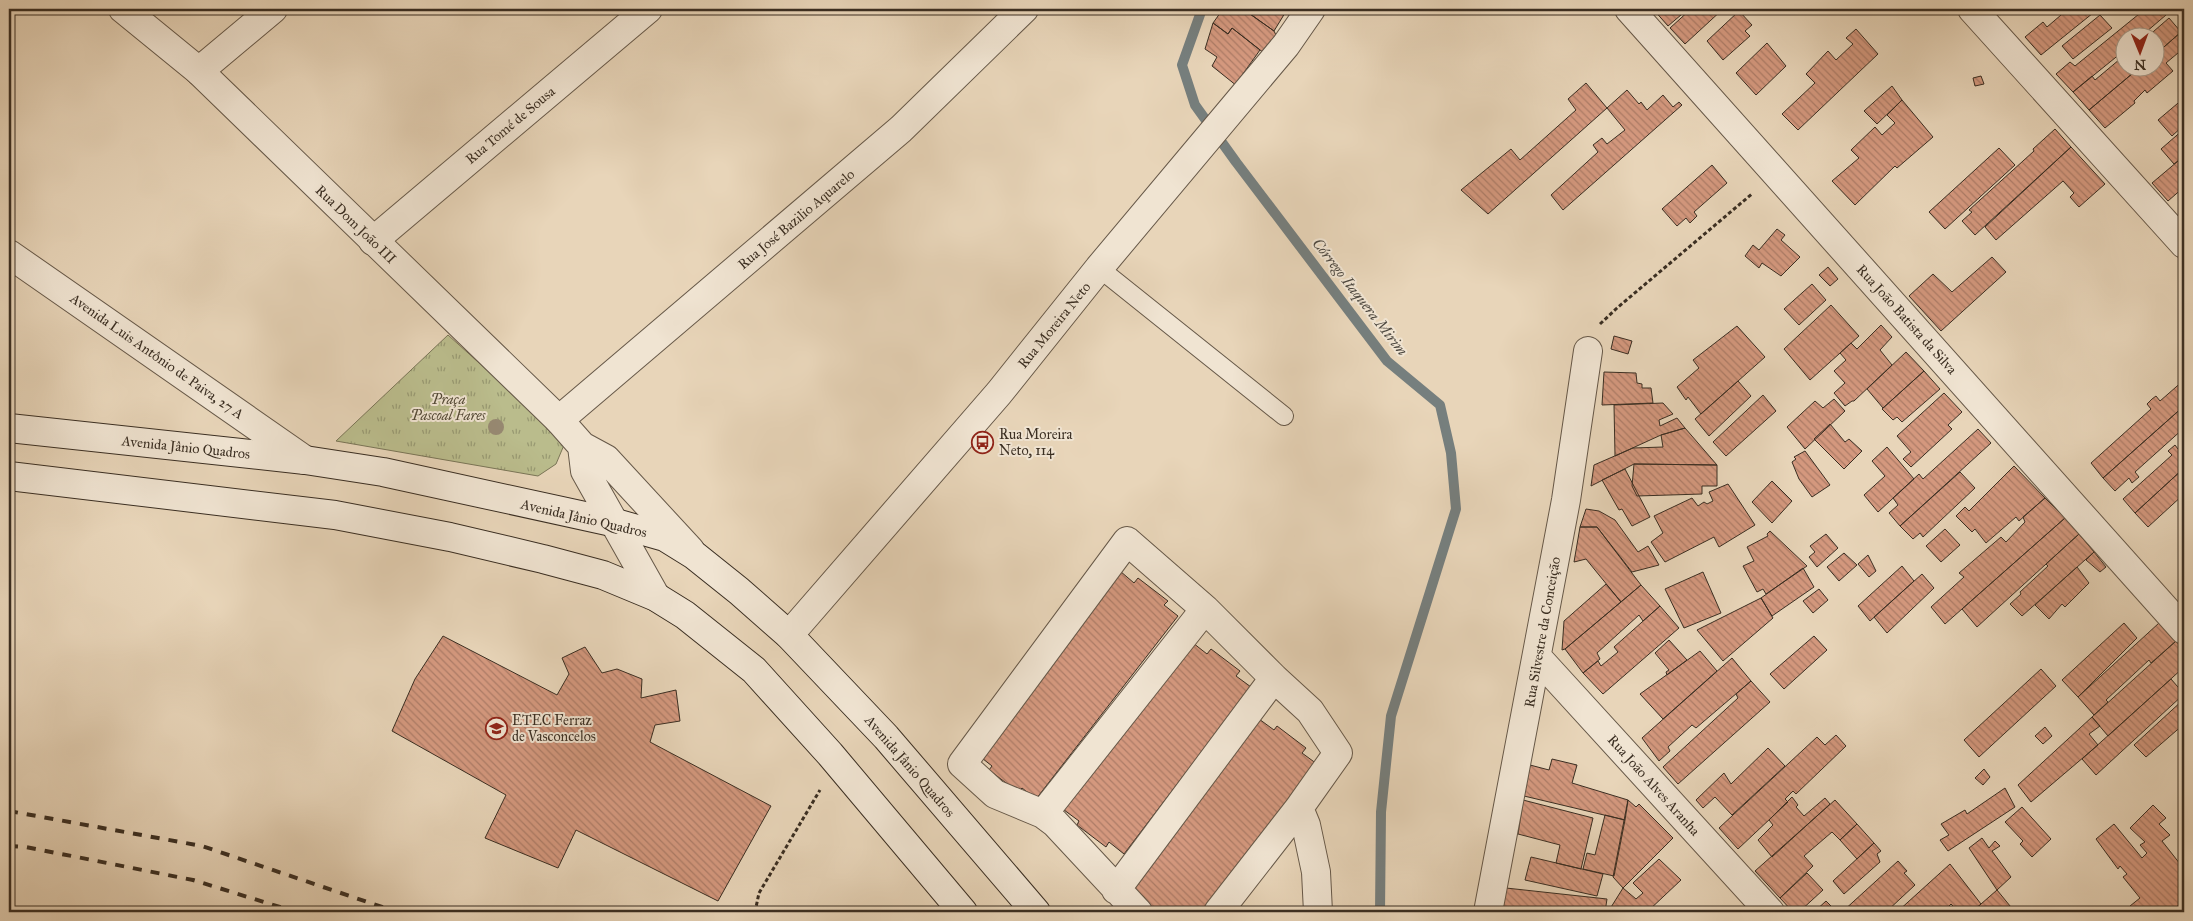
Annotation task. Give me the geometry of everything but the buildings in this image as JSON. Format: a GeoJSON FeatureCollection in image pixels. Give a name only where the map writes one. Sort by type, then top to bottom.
{"type":"FeatureCollection","features":[{"type":"Feature","properties":{"kind":"street","name":"Rua Dom João III"},"geometry":{"type":"LineString","coordinates":[[123,9],[200,71],[373,241],[560,420],[582,446],[606,459],[694,554]]}},
{"type":"Feature","properties":{"kind":"street"},"geometry":{"type":"LineString","coordinates":[[200,71],[273,9]]}},
{"type":"Feature","properties":{"kind":"street","name":"Rua Tomé de Sousa"},"geometry":{"type":"LineString","coordinates":[[373,241],[648,9]]}},
{"type":"Feature","properties":{"kind":"street","name":"Rua José Bazilio Aquarelo"},"geometry":{"type":"LineString","coordinates":[[560,420],[901,129],[1024,9]]}},
{"type":"Feature","properties":{"kind":"street","name":"Rua Moreira Neto"},"geometry":{"type":"LineString","coordinates":[[789,635],[999,393],[1099,268],[1286,45],[1311,9]]}},
{"type":"Feature","properties":{"kind":"street","name":"Rua João Batista da Silva"},"geometry":{"type":"LineString","coordinates":[[1629,9],[2184,630]]}},
{"type":"Feature","properties":{"kind":"street"},"geometry":{"type":"LineString","coordinates":[[1972,9],[2184,244]]}},
{"type":"Feature","properties":{"kind":"street","name":"Avenida Luis Antônio de Paiva, 27 A"},"geometry":{"type":"LineString","coordinates":[[9,254],[305,460]]}},
{"type":"Feature","properties":{"kind":"street","name":"Rua Silvestre da Conceição"},"geometry":{"type":"LineString","coordinates":[[1488,912],[1538,658],[1566,500],[1588,351]]}},
{"type":"Feature","properties":{"kind":"street","name":"Avenida Jânio Quadros"},"geometry":{"type":"LineString","coordinates":[[9,428],[305,460],[383,472],[612,522],[665,537],[694,554],[789,635],[886,737],[1036,912]]}},
{"type":"Feature","properties":{"kind":"street"},"geometry":{"type":"LineString","coordinates":[[582,446],[585,471],[612,522],[656,597]]}},
{"type":"Feature","properties":{"kind":"street"},"geometry":{"type":"LineString","coordinates":[[9,476],[344,517],[450,537],[542,559],[603,576],[656,597],[685,615],[754,670],[836,762],[963,912]]}},
{"type":"Feature","properties":{"kind":"street"},"geometry":{"type":"LineString","coordinates":[[1138,912],[1055,823],[1043,814],[995,794],[962,764],[1127,540],[1205,608],[1274,678],[1310,711],[1338,753],[1299,808],[1218,912]]}},
{"type":"Feature","properties":{"kind":"street"},"geometry":{"type":"LineString","coordinates":[[1043,814],[1205,608]]}},
{"type":"Feature","properties":{"kind":"street","name":"Rua João Alves Aranha"},"geometry":{"type":"LineString","coordinates":[[1538,658],[1770,912]]}},
{"type":"Feature","properties":{"kind":"street"},"geometry":{"type":"LineString","coordinates":[[1116,890],[1274,678]]}},
{"type":"Feature","properties":{"kind":"street"},"geometry":{"type":"LineString","coordinates":[[1299,808],[1306,824],[1316,872],[1318,890],[1315,910]]}},
{"type":"Feature","properties":{"kind":"lane"},"geometry":{"type":"LineString","coordinates":[[1099,268],[1284,416]]}},
{"type":"Feature","properties":{"kind":"path"},"geometry":{"type":"LineString","coordinates":[[1588,351],[1598,327],[1617,308],[1776,173]]}},
{"type":"Feature","properties":{"kind":"path"},"geometry":{"type":"LineString","coordinates":[[755,912],[759,893],[836,762]]}},
{"type":"Feature","properties":{"kind":"green space","name":"Praça Pascoal Fares"},"geometry":{"type":"Polygon","coordinates":[[[448,335],[556,432],[564,445],[556,464],[538,476],[336,441],[448,335]]]}},
{"type":"Feature","properties":{"kind":"waterway","name":"Córrego Itaquera Mirim"},"geometry":{"type":"LineString","coordinates":[[1202,9],[1182,65],[1195,105],[1387,361],[1440,405],[1451,453],[1456,509],[1391,716],[1381,812],[1380,912]]}},
{"type":"Feature","properties":{"kind":"railway"},"geometry":{"type":"LineString","coordinates":[[9,811],[202,846],[397,912]]}},
{"type":"Feature","properties":{"kind":"railway"},"geometry":{"type":"LineString","coordinates":[[9,846],[26,847],[193,880],[296,912]]}},
{"type":"Feature","properties":{"kind":"place","name":"Rua Moreira Neto, 114"},"geometry":{"type":"Point","coordinates":[983,442]}},
{"type":"Feature","properties":{"kind":"place","name":"ETEC Ferraz de Vasconcelos"},"geometry":{"type":"Point","coordinates":[496,728]}}]}
